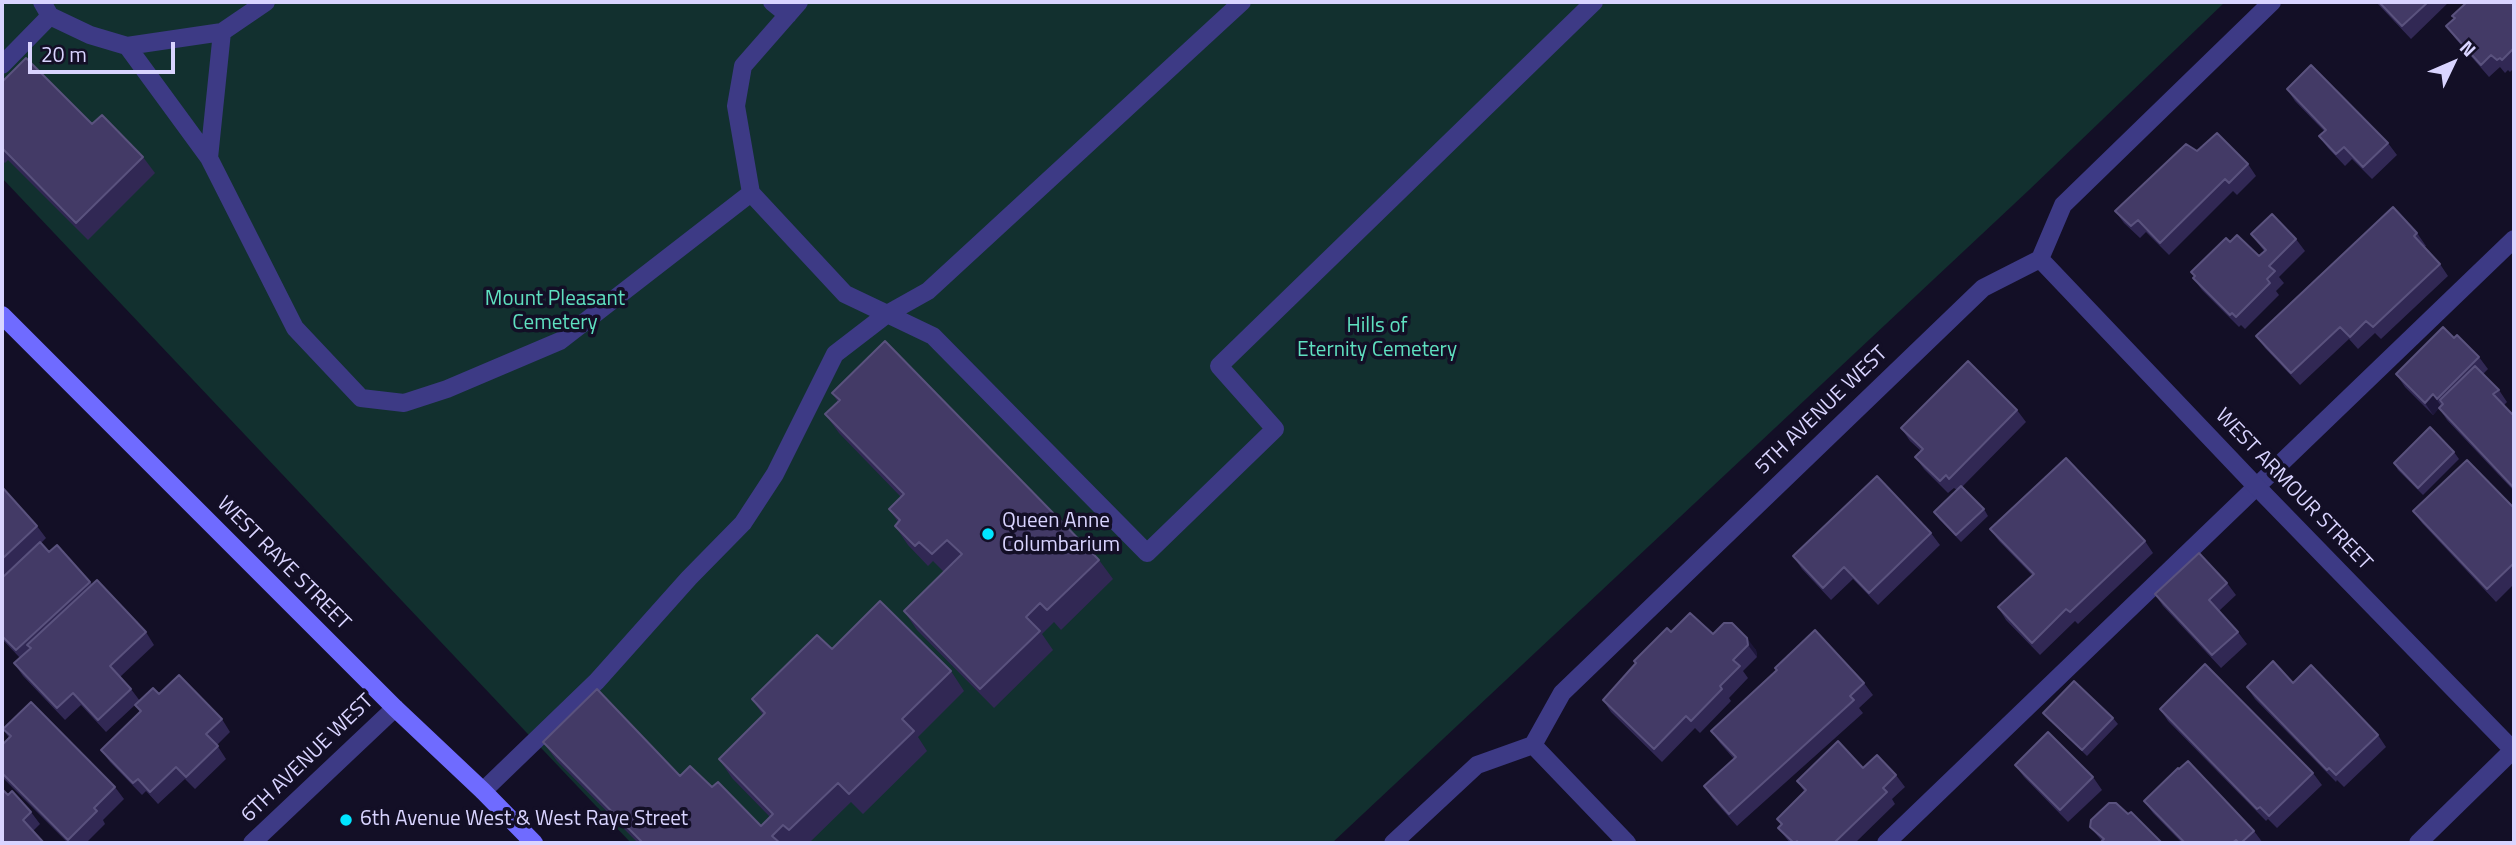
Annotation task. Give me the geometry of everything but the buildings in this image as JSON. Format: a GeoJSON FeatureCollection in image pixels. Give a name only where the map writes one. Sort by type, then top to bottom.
{"type":"FeatureCollection","features":[{"type":"Feature","properties":{"kind":"street"},"geometry":{"type":"LineString","coordinates":[[2,65],[46,9],[90,35],[127,46],[222,32],[266,2]]}},
{"type":"Feature","properties":{"kind":"street"},"geometry":{"type":"LineString","coordinates":[[772,2],[794,8],[743,66],[736,106],[751,193],[845,294],[933,335],[1147,553],[1275,429],[1219,366],[1594,2]]}},
{"type":"Feature","properties":{"kind":"street"},"geometry":{"type":"LineString","coordinates":[[483,791],[597,681],[688,578],[743,523],[775,474],[835,354],[887,314],[928,291],[1242,2]]}},
{"type":"Feature","properties":{"kind":"street"},"geometry":{"type":"LineString","coordinates":[[2040,259],[2063,205],[2272,2]]}},
{"type":"Feature","properties":{"kind":"street"},"geometry":{"type":"LineString","coordinates":[[209,158],[222,32]]}},
{"type":"Feature","properties":{"kind":"street"},"geometry":{"type":"LineString","coordinates":[[127,46],[209,158],[295,328],[361,398],[404,403],[447,389],[560,341],[751,193]]}},
{"type":"Feature","properties":{"kind":"street"},"geometry":{"type":"LineString","coordinates":[[1886,843],[2514,239]]}},
{"type":"Feature","properties":{"kind":"street","name":"WEST ARMOUR STREET"},"geometry":{"type":"LineString","coordinates":[[2040,259],[2256,486],[2514,750]]}},
{"type":"Feature","properties":{"kind":"street","name":"5TH AVENUE WEST"},"geometry":{"type":"LineString","coordinates":[[1533,745],[1562,693],[1983,288],[2040,259]]}},
{"type":"Feature","properties":{"kind":"street","name":"WEST RAYE STREET"},"geometry":{"type":"LineString","coordinates":[[2,314],[395,708],[534,843]]}},
{"type":"Feature","properties":{"kind":"street","name":"6TH AVENUE WEST"},"geometry":{"type":"LineString","coordinates":[[252,843],[395,708]]}},
{"type":"Feature","properties":{"kind":"street"},"geometry":{"type":"LineString","coordinates":[[1393,843],[1477,765],[1533,745],[1627,843]]}},
{"type":"Feature","properties":{"kind":"street"},"geometry":{"type":"LineString","coordinates":[[2418,843],[2514,750]]}},
{"type":"Feature","properties":{"kind":"green space"},"geometry":{"type":"Polygon","coordinates":[[[2,2],[2225,2],[2029,190],[1332,843],[631,843],[2,178],[2,2]]]}},
{"type":"Feature","properties":{"kind":"place","name":"Queen Anne Columbarium"},"geometry":{"type":"Point","coordinates":[988,534]}},
{"type":"Feature","properties":{"kind":"place","name":"6th Avenue West & West Raye Street"},"geometry":{"type":"Point","coordinates":[346,820]}},
{"type":"Feature","properties":{"kind":"park label","name":"Mount Pleasant Cemetery"},"geometry":{"type":"Point","coordinates":[555,312]}},
{"type":"Feature","properties":{"kind":"park label","name":"Hills of Eternity Cemetery"},"geometry":{"type":"Point","coordinates":[1377,339]}}]}
